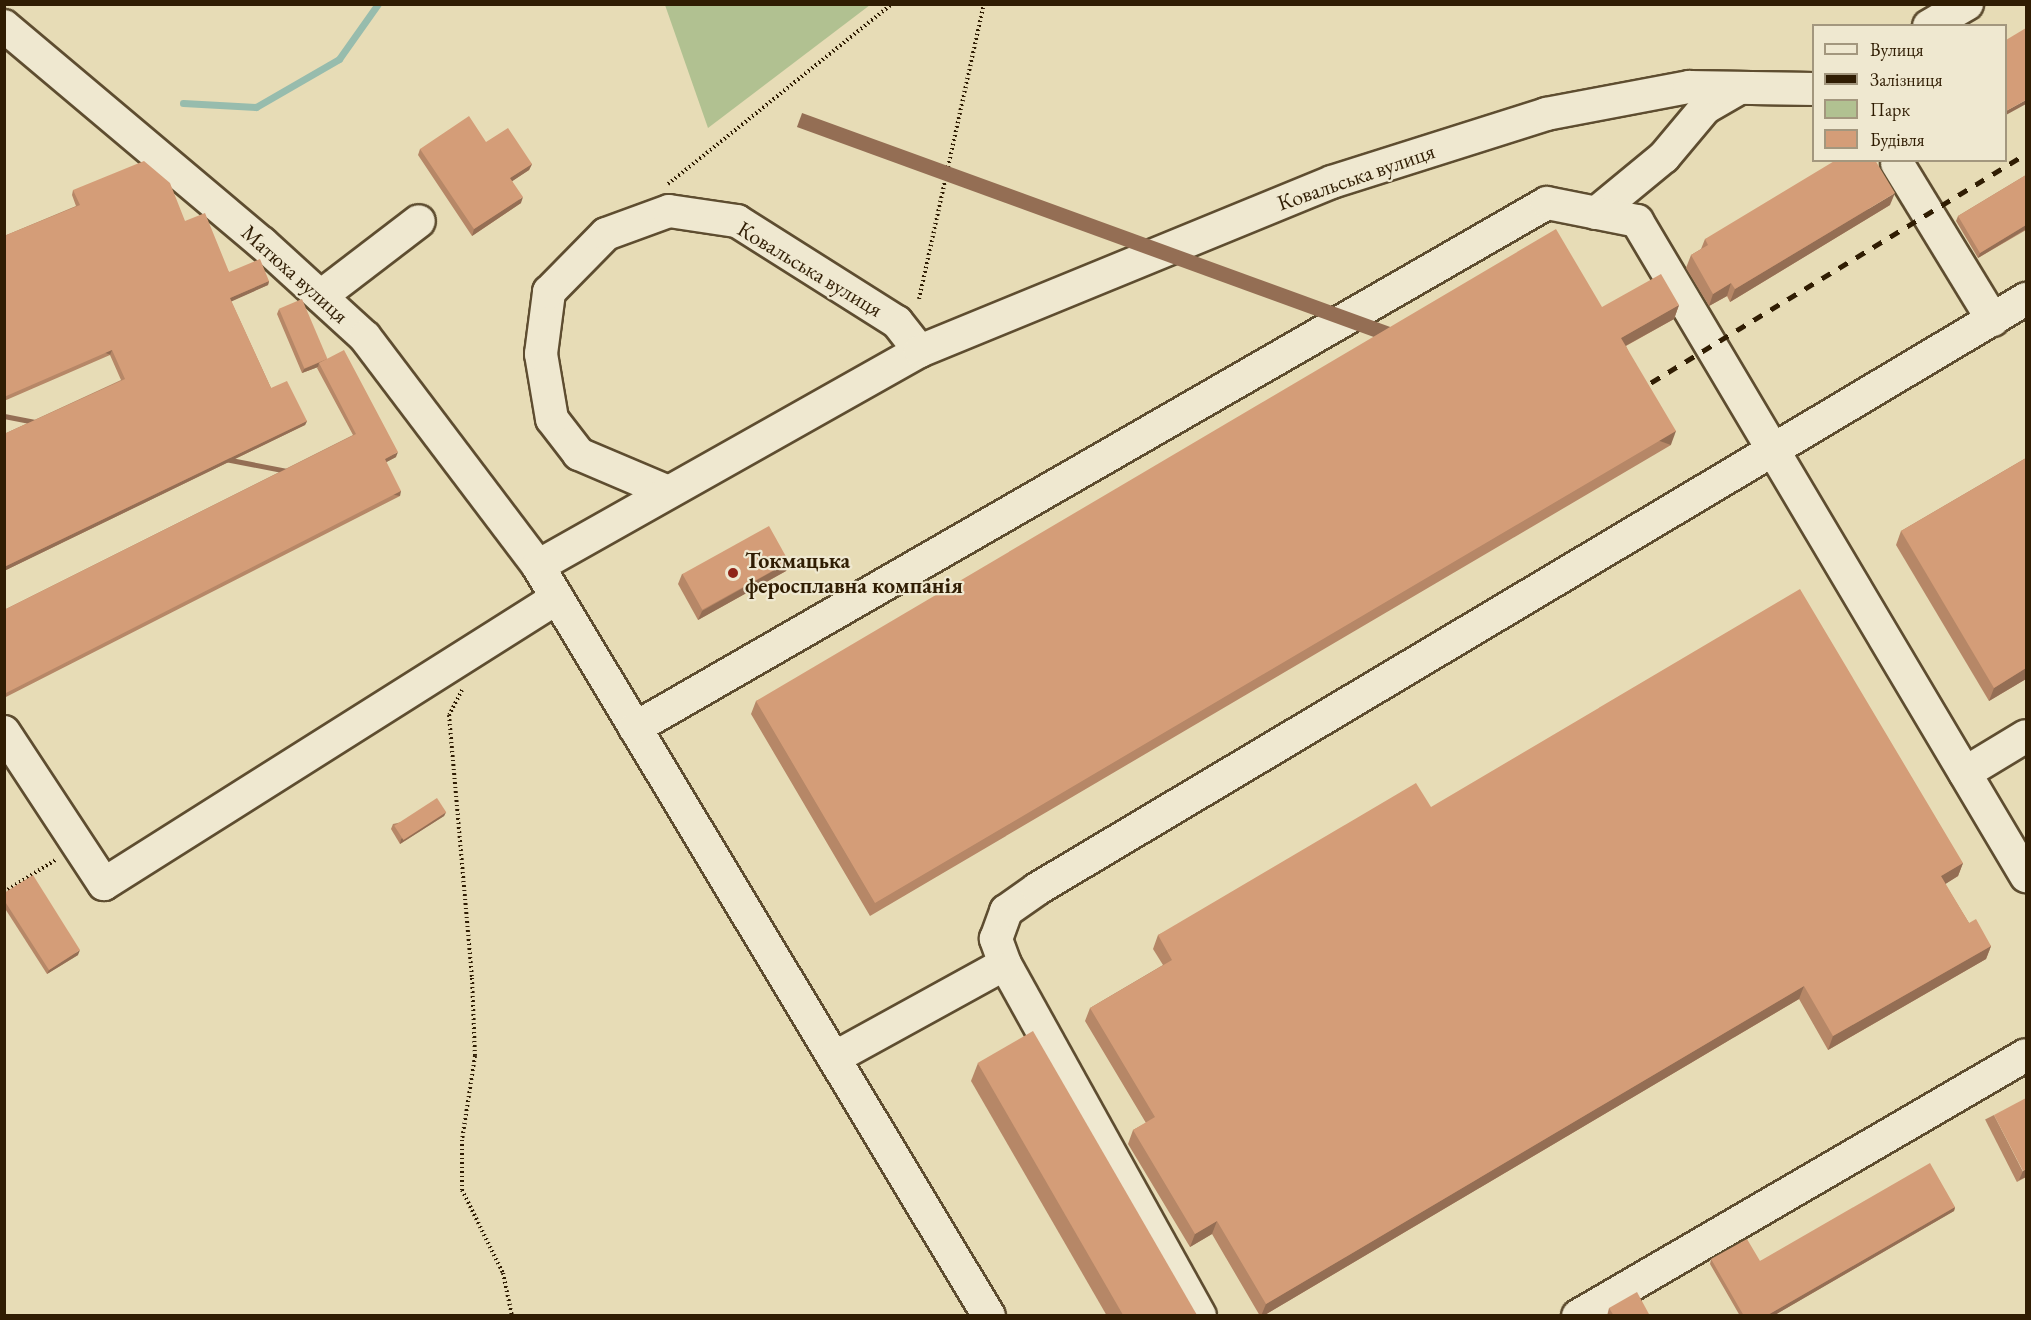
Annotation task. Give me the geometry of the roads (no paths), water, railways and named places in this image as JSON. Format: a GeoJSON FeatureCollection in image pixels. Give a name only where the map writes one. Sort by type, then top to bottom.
{"type":"FeatureCollection","features":[{"type":"Feature","properties":{"kind":"street"},"geometry":{"type":"LineString","coordinates":[[1932,24],[1966,4]]}},
{"type":"Feature","properties":{"kind":"street","name":"Матюха вулиця"},"geometry":{"type":"LineString","coordinates":[[4,26],[366,337],[538,566],[989,1316]]}},
{"type":"Feature","properties":{"kind":"street","name":"Ковальська вулиця"},"geometry":{"type":"LineString","coordinates":[[538,566],[666,491],[920,351],[1332,182],[1546,114],[1689,87],[1812,89]]}},
{"type":"Feature","properties":{"kind":"street"},"geometry":{"type":"LineString","coordinates":[[1596,213],[1664,157],[1705,108],[1738,88]]}},
{"type":"Feature","properties":{"kind":"street"},"geometry":{"type":"LineString","coordinates":[[1897,164],[1993,320]]}},
{"type":"Feature","properties":{"kind":"street"},"geometry":{"type":"LineString","coordinates":[[635,728],[1547,203],[1637,221],[2026,876]]}},
{"type":"Feature","properties":{"kind":"street","name":"Ковальська вулиця"},"geometry":{"type":"LineString","coordinates":[[666,491],[579,454],[552,419],[541,354],[549,292],[606,234],[669,211],[737,221],[897,322],[920,351]]}},
{"type":"Feature","properties":{"kind":"street"},"geometry":{"type":"LineString","coordinates":[[321,296],[419,221]]}},
{"type":"Feature","properties":{"kind":"street"},"geometry":{"type":"LineString","coordinates":[[1200,1316],[1005,963],[996,939],[1006,911],[1037,889],[2026,299]]}},
{"type":"Feature","properties":{"kind":"street"},"geometry":{"type":"LineString","coordinates":[[4,732],[14,767],[78,845],[104,884],[556,598]]}},
{"type":"Feature","properties":{"kind":"street"},"geometry":{"type":"LineString","coordinates":[[1965,773],[2026,736]]}},
{"type":"Feature","properties":{"kind":"street"},"geometry":{"type":"LineString","coordinates":[[834,1058],[1005,963]]}},
{"type":"Feature","properties":{"kind":"street"},"geometry":{"type":"LineString","coordinates":[[1578,1316],[2026,1055]]}},
{"type":"Feature","properties":{"kind":"waterway"},"geometry":{"type":"LineString","coordinates":[[183,103],[256,107],[339,59],[378,4]]}},
{"type":"Feature","properties":{"kind":"railway"},"geometry":{"type":"LineString","coordinates":[[1634,393],[2026,154]]}},
{"type":"Feature","properties":{"kind":"place","name":"Токмацька феросплавна компанія"},"geometry":{"type":"Point","coordinates":[733,573]}}]}
